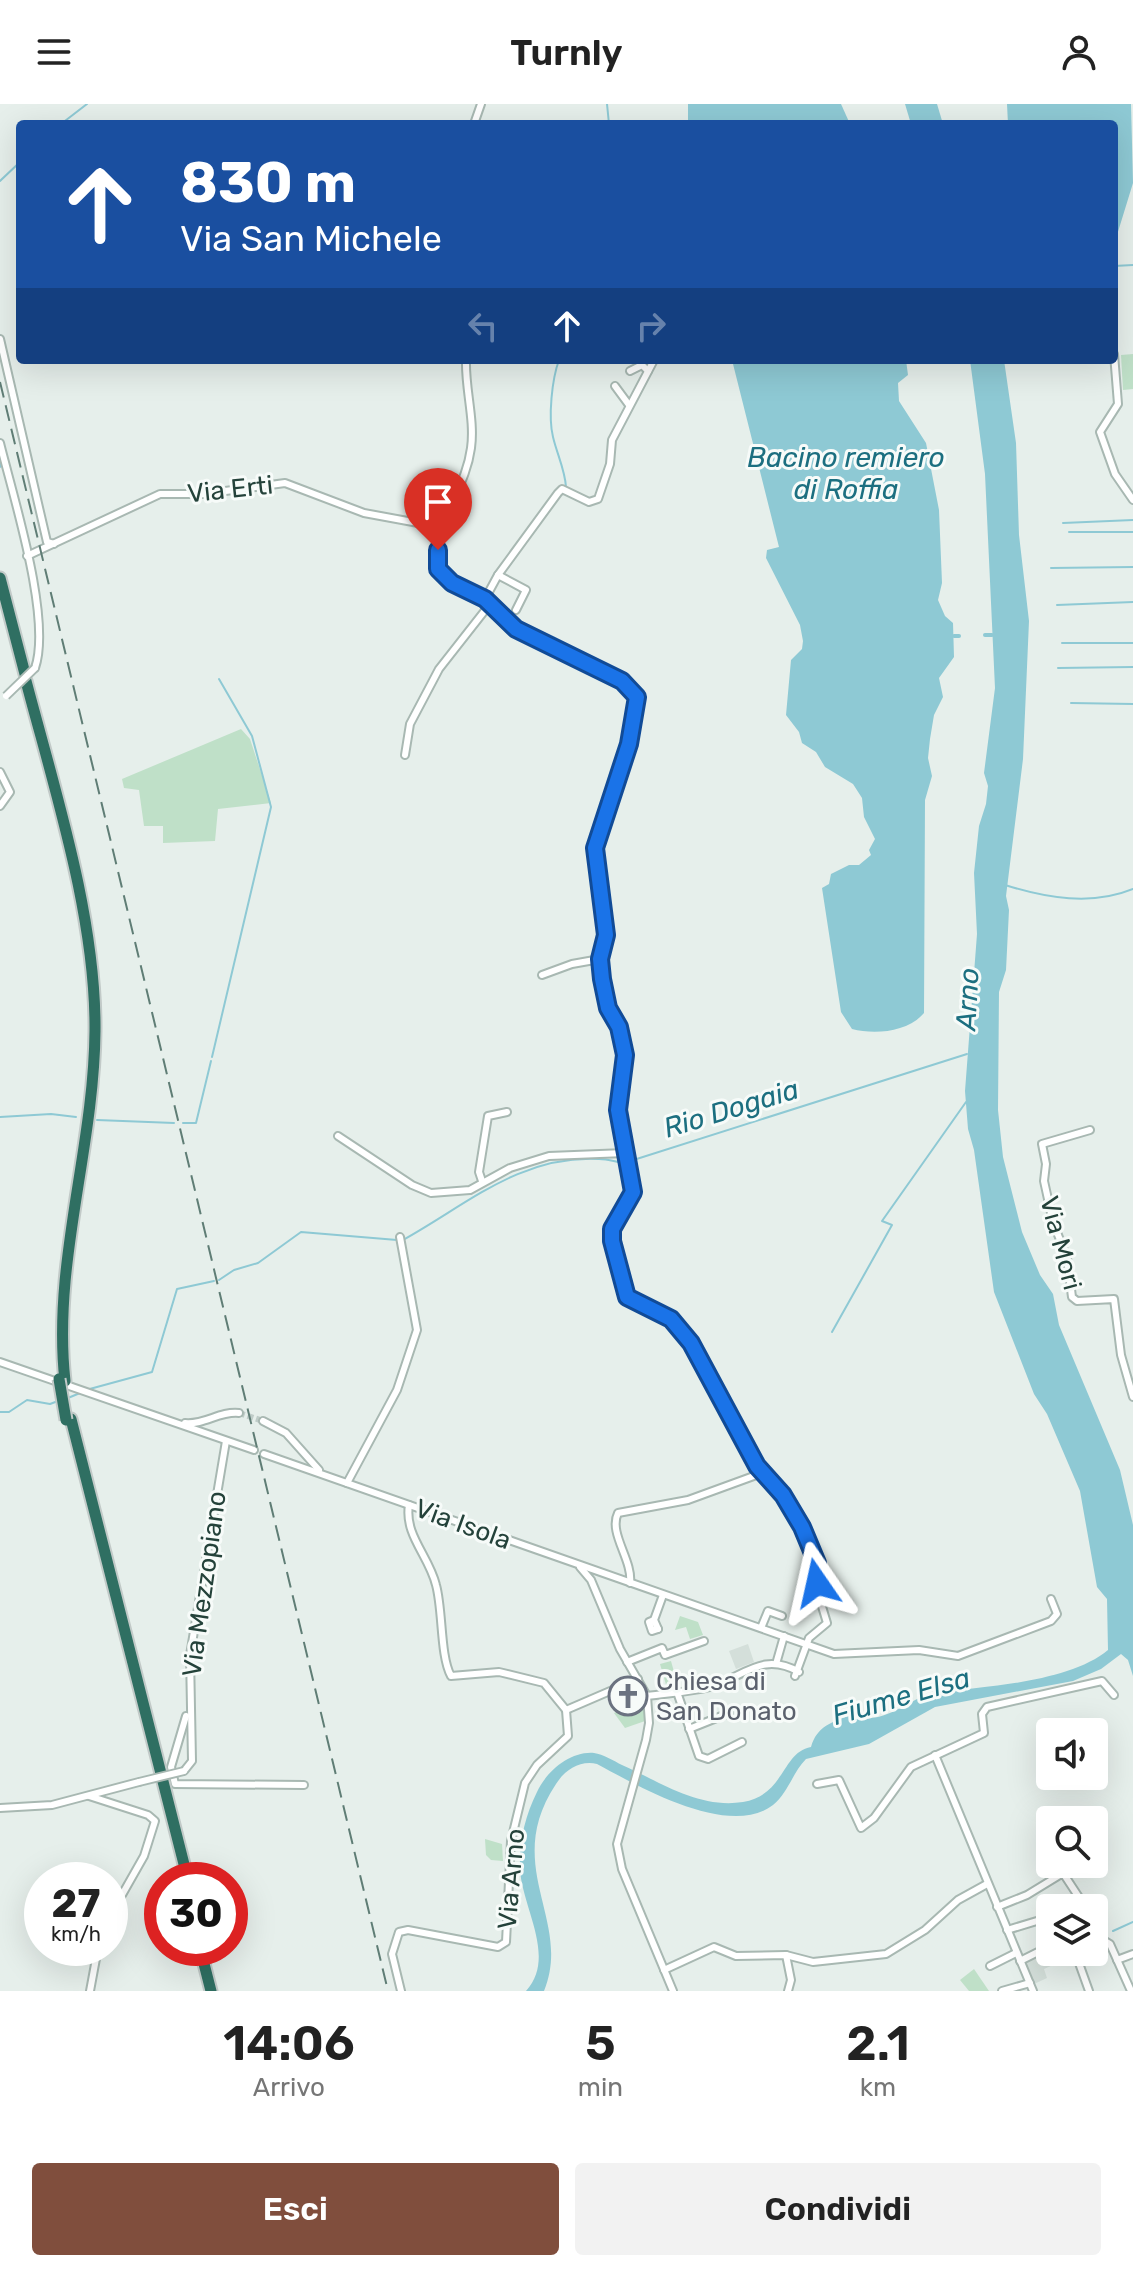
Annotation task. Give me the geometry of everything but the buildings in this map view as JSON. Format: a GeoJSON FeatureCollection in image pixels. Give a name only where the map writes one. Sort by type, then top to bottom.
{"type":"FeatureCollection","features":[{"type":"Feature","properties":{"kind":"highway"},"geometry":{"type":"LineString","coordinates":[[0,578],[26,677],[77,909],[88,1005],[86,1090],[57,1306],[62,1380],[68,1419],[181,1862]]}},
{"type":"Feature","properties":{"kind":"highway"},"geometry":{"type":"LineString","coordinates":[[0,599],[26,677]]}},
{"type":"Feature","properties":{"kind":"highway"},"geometry":{"type":"LineString","coordinates":[[207,1966],[213,1991]]}},
{"type":"Feature","properties":{"kind":"street"},"geometry":{"type":"LineString","coordinates":[[0,339],[47,542],[54,544]]}},
{"type":"Feature","properties":{"kind":"street"},"geometry":{"type":"LineString","coordinates":[[466,364],[465,385],[472,446],[440,527],[437,563],[441,574],[487,602],[516,629],[622,681],[637,697],[629,744],[595,848],[606,935],[600,959],[606,1000],[623,1042],[624,1065],[618,1102],[633,1192],[612,1229],[624,1293],[632,1301],[665,1315],[678,1327],[701,1359],[762,1473],[783,1495],[802,1527],[817,1563],[817,1590],[827,1623],[806,1645],[797,1674],[776,1664],[753,1665],[715,1685],[647,1696]]}},
{"type":"Feature","properties":{"kind":"street"},"geometry":{"type":"LineString","coordinates":[[405,755],[410,724],[439,669],[487,602],[498,575],[562,489],[589,502],[598,499],[610,464],[612,440],[652,364]]}},
{"type":"Feature","properties":{"kind":"street"},"geometry":{"type":"LineString","coordinates":[[1115,364],[1118,404],[1100,432],[1115,474],[1133,500]]}},
{"type":"Feature","properties":{"kind":"street"},"geometry":{"type":"LineString","coordinates":[[630,371],[642,365],[648,371]]}},
{"type":"Feature","properties":{"kind":"street"},"geometry":{"type":"LineString","coordinates":[[615,386],[629,405]]}},
{"type":"Feature","properties":{"kind":"street"},"geometry":{"type":"LineString","coordinates":[[0,443],[27,556],[41,651],[26,677],[3,698]]}},
{"type":"Feature","properties":{"kind":"street","name":"Via Erti"},"geometry":{"type":"LineString","coordinates":[[27,556],[160,494],[203,494],[285,483],[364,513],[440,527]]}},
{"type":"Feature","properties":{"kind":"street"},"geometry":{"type":"LineString","coordinates":[[498,575],[526,590],[516,610]]}},
{"type":"Feature","properties":{"kind":"street"},"geometry":{"type":"LineString","coordinates":[[0,772],[10,792],[0,806]]}},
{"type":"Feature","properties":{"kind":"street"},"geometry":{"type":"LineString","coordinates":[[542,975],[572,964],[600,959]]}},
{"type":"Feature","properties":{"kind":"street"},"geometry":{"type":"LineString","coordinates":[[482,1181],[479,1172],[488,1116],[507,1112]]}},
{"type":"Feature","properties":{"kind":"street","name":"Via Mori"},"geometry":{"type":"LineString","coordinates":[[1090,1130],[1042,1144],[1046,1164],[1044,1181],[1053,1222],[1067,1258],[1072,1297],[1077,1301],[1114,1299],[1121,1355],[1133,1397]]}},
{"type":"Feature","properties":{"kind":"street"},"geometry":{"type":"LineString","coordinates":[[338,1136],[422,1191],[470,1190],[519,1164],[549,1156],[626,1155]]}},
{"type":"Feature","properties":{"kind":"street"},"geometry":{"type":"LineString","coordinates":[[347,1483],[397,1390],[417,1330],[400,1237]]}},
{"type":"Feature","properties":{"kind":"street"},"geometry":{"type":"LineString","coordinates":[[0,1362],[254,1450]]}},
{"type":"Feature","properties":{"kind":"street"},"geometry":{"type":"LineString","coordinates":[[173,1421],[203,1422],[214,1416],[239,1413]]}},
{"type":"Feature","properties":{"kind":"street"},"geometry":{"type":"LineString","coordinates":[[209,1432],[214,1416]]}},
{"type":"Feature","properties":{"kind":"street"},"geometry":{"type":"LineString","coordinates":[[263,1421],[280,1428],[297,1447],[298,1462]]}},
{"type":"Feature","properties":{"kind":"street"},"geometry":{"type":"LineString","coordinates":[[203,1422],[209,1432]]}},
{"type":"Feature","properties":{"kind":"street","name":"Via Mezzopiano"},"geometry":{"type":"LineString","coordinates":[[0,1808],[52,1805],[89,1796],[184,1771],[192,1761],[190,1655],[226,1441]]}},
{"type":"Feature","properties":{"kind":"street","name":"Via Isola"},"geometry":{"type":"LineString","coordinates":[[264,1454],[298,1462],[347,1483],[834,1654],[919,1650],[958,1656],[1051,1621],[1057,1614],[1051,1599]]}},
{"type":"Feature","properties":{"kind":"street"},"geometry":{"type":"LineString","coordinates":[[630,1583],[630,1570],[616,1526],[618,1513],[688,1500],[762,1473]]}},
{"type":"Feature","properties":{"kind":"street"},"geometry":{"type":"LineString","coordinates":[[409,1505],[408,1529],[424,1552],[437,1587],[449,1674],[457,1677],[499,1672],[544,1683],[566,1710],[638,1679]]}},
{"type":"Feature","properties":{"kind":"street"},"geometry":{"type":"LineString","coordinates":[[571,1563],[590,1579],[627,1662],[647,1696],[649,1723],[619,1829],[618,1854],[673,1991]]}},
{"type":"Feature","properties":{"kind":"street"},"geometry":{"type":"LineString","coordinates":[[590,1579],[601,1573]]}},
{"type":"Feature","properties":{"kind":"street"},"geometry":{"type":"LineString","coordinates":[[654,1620],[663,1595]]}},
{"type":"Feature","properties":{"kind":"street"},"geometry":{"type":"LineString","coordinates":[[761,1628],[768,1611],[782,1616]]}},
{"type":"Feature","properties":{"kind":"street"},"geometry":{"type":"LineString","coordinates":[[776,1664],[784,1636]]}},
{"type":"Feature","properties":{"kind":"street"},"geometry":{"type":"LineString","coordinates":[[627,1662],[662,1648],[665,1655],[704,1641]]}},
{"type":"Feature","properties":{"kind":"street"},"geometry":{"type":"LineString","coordinates":[[817,1784],[839,1780],[861,1828],[874,1818],[911,1767],[982,1735],[985,1727],[982,1714],[987,1707],[1102,1681],[1114,1695]]}},
{"type":"Feature","properties":{"kind":"street"},"geometry":{"type":"LineString","coordinates":[[677,1692],[703,1759],[742,1742]]}},
{"type":"Feature","properties":{"kind":"street"},"geometry":{"type":"LineString","coordinates":[[189,1704],[170,1772],[175,1784],[304,1785]]}},
{"type":"Feature","properties":{"kind":"street","name":"Via Arno"},"geometry":{"type":"LineString","coordinates":[[401,1991],[392,1954],[399,1932],[408,1930],[498,1947],[506,1942],[513,1830],[531,1772],[568,1736],[566,1710]]}},
{"type":"Feature","properties":{"kind":"street"},"geometry":{"type":"LineString","coordinates":[[689,1729],[729,1713]]}},
{"type":"Feature","properties":{"kind":"street"},"geometry":{"type":"LineString","coordinates":[[935,1755],[1033,1991]]}},
{"type":"Feature","properties":{"kind":"street"},"geometry":{"type":"LineString","coordinates":[[89,1796],[148,1815],[155,1821],[144,1856],[128,1884]]}},
{"type":"Feature","properties":{"kind":"street"},"geometry":{"type":"LineString","coordinates":[[997,1907],[1027,1895],[1063,1873],[1077,1894]]}},
{"type":"Feature","properties":{"kind":"street"},"geometry":{"type":"LineString","coordinates":[[664,1970],[714,1947],[736,1956],[786,1955],[828,1962],[886,1954],[925,1930],[958,1900],[987,1884]]}},
{"type":"Feature","properties":{"kind":"street"},"geometry":{"type":"LineString","coordinates":[[1007,1930],[1036,1921]]}},
{"type":"Feature","properties":{"kind":"street"},"geometry":{"type":"LineString","coordinates":[[1108,1946],[1131,1991]]}},
{"type":"Feature","properties":{"kind":"street"},"geometry":{"type":"LineString","coordinates":[[990,1966],[1016,1953]]}},
{"type":"Feature","properties":{"kind":"street"},"geometry":{"type":"LineString","coordinates":[[1020,1961],[1036,1953]]}},
{"type":"Feature","properties":{"kind":"street"},"geometry":{"type":"LineString","coordinates":[[1117,1960],[1133,1954]]}},
{"type":"Feature","properties":{"kind":"street"},"geometry":{"type":"LineString","coordinates":[[786,1955],[791,1980],[788,1991]]}},
{"type":"Feature","properties":{"kind":"street"},"geometry":{"type":"LineString","coordinates":[[90,1991],[95,1966]]}},
{"type":"Feature","properties":{"kind":"street"},"geometry":{"type":"LineString","coordinates":[[1080,1966],[1089,1991]]}},
{"type":"Feature","properties":{"kind":"street"},"geometry":{"type":"LineString","coordinates":[[1002,1991],[1030,1983]]}},
{"type":"Feature","properties":{"kind":"shaded area"},"geometry":{"type":"Polygon","coordinates":[[[748,1644],[754,1662],[736,1669],[729,1651],[748,1644]]]}},
{"type":"Feature","properties":{"kind":"shaded area"},"geometry":{"type":"Polygon","coordinates":[[[1036,1956],[1036,1966],[1051,1966],[1044,1969],[1047,1978],[1034,1984],[1024,1961],[1036,1956]]]}},
{"type":"Feature","properties":{"kind":"green space"},"geometry":{"type":"Polygon","coordinates":[[[1133,354],[1133,389],[1123,390],[1121,355],[1133,354]]]}},
{"type":"Feature","properties":{"kind":"green space"},"geometry":{"type":"Polygon","coordinates":[[[241,729],[250,739],[271,803],[218,809],[215,841],[163,843],[163,826],[144,826],[139,790],[124,788],[122,779],[241,729]]]}},
{"type":"Feature","properties":{"kind":"green space"},"geometry":{"type":"Polygon","coordinates":[[[680,1616],[698,1622],[703,1635],[690,1639],[686,1627],[675,1630],[680,1616]]]}},
{"type":"Feature","properties":{"kind":"green space"},"geometry":{"type":"Polygon","coordinates":[[[671,1661],[678,1686],[667,1688],[660,1664],[671,1661]]]}},
{"type":"Feature","properties":{"kind":"green space"},"geometry":{"type":"Polygon","coordinates":[[[643,1701],[645,1721],[625,1728],[614,1713],[643,1701]]]}},
{"type":"Feature","properties":{"kind":"green space"},"geometry":{"type":"Polygon","coordinates":[[[485,1839],[502,1844],[503,1861],[491,1860],[486,1855],[485,1839]]]}},
{"type":"Feature","properties":{"kind":"green space"},"geometry":{"type":"Polygon","coordinates":[[[974,1969],[989,1991],[969,1991],[960,1980],[974,1969]]]}},
{"type":"Feature","properties":{"kind":"water"},"geometry":{"type":"Polygon","coordinates":[[[688,104],[841,104],[848,120],[688,120],[688,104]]]}},
{"type":"Feature","properties":{"kind":"water"},"geometry":{"type":"Polygon","coordinates":[[[905,104],[937,104],[942,120],[910,120],[905,104]]]}},
{"type":"Feature","properties":{"kind":"water"},"geometry":{"type":"Polygon","coordinates":[[[1007,104],[1131,104],[1133,183],[1118,232],[1118,120],[1008,120],[1007,104]]]}},
{"type":"Feature","properties":{"kind":"water","name":"Bacino remiero di Roffia"},"geometry":{"type":"Polygon","coordinates":[[[733,364],[907,364],[908,375],[898,383],[899,401],[926,443],[939,510],[942,583],[938,600],[945,616],[953,623],[954,657],[939,678],[943,697],[934,715],[928,758],[932,776],[925,800],[924,1013],[900,1028],[871,1032],[852,1029],[841,1012],[822,888],[829,884],[831,874],[849,865],[859,865],[871,855],[869,850],[875,839],[864,817],[862,798],[853,784],[825,767],[816,752],[802,743],[799,732],[786,715],[791,660],[802,649],[803,641],[800,625],[766,558],[767,550],[779,547],[733,364]]]}},
{"type":"Feature","properties":{"kind":"water"},"geometry":{"type":"Polygon","coordinates":[[[971,364],[1005,364],[1016,443],[1019,535],[1029,621],[1023,759],[1006,896],[1009,910],[1006,970],[999,992],[998,1110],[1003,1157],[1022,1232],[1040,1275],[1053,1294],[1059,1325],[1120,1470],[1133,1525],[1133,1676],[1128,1660],[1121,1654],[1101,1669],[1073,1681],[935,1707],[869,1744],[806,1759],[778,1800],[754,1814],[733,1816],[709,1813],[659,1796],[597,1764],[585,1763],[574,1767],[556,1784],[541,1814],[535,1841],[551,1965],[544,1991],[526,1991],[535,1978],[538,1948],[522,1884],[522,1839],[529,1810],[541,1784],[568,1759],[585,1753],[597,1754],[695,1798],[711,1802],[743,1802],[767,1791],[794,1757],[811,1747],[821,1729],[838,1720],[851,1715],[861,1718],[882,1716],[939,1690],[1041,1678],[1078,1667],[1108,1650],[1107,1599],[1097,1587],[1080,1491],[1047,1414],[1034,1394],[994,1292],[974,1150],[968,1129],[965,1091],[977,934],[974,873],[979,826],[986,804],[988,786],[984,773],[995,688],[985,474],[971,364]]]}},
{"type":"Feature","properties":{"kind":"waterway"},"geometry":{"type":"LineString","coordinates":[[66,120],[87,104]]}},
{"type":"Feature","properties":{"kind":"waterway"},"geometry":{"type":"LineString","coordinates":[[607,104],[609,120]]}},
{"type":"Feature","properties":{"kind":"waterway"},"geometry":{"type":"LineString","coordinates":[[0,181],[16,166]]}},
{"type":"Feature","properties":{"kind":"waterway"},"geometry":{"type":"LineString","coordinates":[[1118,266],[1133,265]]}},
{"type":"Feature","properties":{"kind":"waterway"},"geometry":{"type":"LineString","coordinates":[[558,364],[551,419],[566,487]]}},
{"type":"Feature","properties":{"kind":"waterway"},"geometry":{"type":"LineString","coordinates":[[0,455],[0,467]]}},
{"type":"Feature","properties":{"kind":"waterway"},"geometry":{"type":"LineString","coordinates":[[524,544],[551,507]]}},
{"type":"Feature","properties":{"kind":"waterway"},"geometry":{"type":"LineString","coordinates":[[1063,523],[1133,520]]}},
{"type":"Feature","properties":{"kind":"waterway"},"geometry":{"type":"LineString","coordinates":[[1069,532],[1133,532]]}},
{"type":"Feature","properties":{"kind":"waterway"},"geometry":{"type":"LineString","coordinates":[[506,570],[521,549]]}},
{"type":"Feature","properties":{"kind":"waterway"},"geometry":{"type":"LineString","coordinates":[[1051,568],[1133,567]]}},
{"type":"Feature","properties":{"kind":"waterway"},"geometry":{"type":"LineString","coordinates":[[1057,605],[1133,602]]}},
{"type":"Feature","properties":{"kind":"waterway"},"geometry":{"type":"LineString","coordinates":[[985,635],[992,635]]}},
{"type":"Feature","properties":{"kind":"waterway"},"geometry":{"type":"LineString","coordinates":[[954,636],[959,636]]}},
{"type":"Feature","properties":{"kind":"waterway"},"geometry":{"type":"LineString","coordinates":[[1062,643],[1133,643]]}},
{"type":"Feature","properties":{"kind":"waterway"},"geometry":{"type":"LineString","coordinates":[[1058,668],[1133,667]]}},
{"type":"Feature","properties":{"kind":"waterway"},"geometry":{"type":"LineString","coordinates":[[212,1057],[271,807],[252,736],[219,679]]}},
{"type":"Feature","properties":{"kind":"waterway"},"geometry":{"type":"LineString","coordinates":[[1071,703],[1133,704]]}},
{"type":"Feature","properties":{"kind":"waterway"},"geometry":{"type":"LineString","coordinates":[[1005,885],[1037,894],[1085,899],[1133,889]]}},
{"type":"Feature","properties":{"kind":"waterway","name":"Rio Dogaia"},"geometry":{"type":"LineString","coordinates":[[403,1240],[519,1173],[571,1160],[599,1159],[624,1163],[967,1054]]}},
{"type":"Feature","properties":{"kind":"waterway"},"geometry":{"type":"LineString","coordinates":[[183,1123],[196,1123],[211,1061]]}},
{"type":"Feature","properties":{"kind":"waterway"},"geometry":{"type":"LineString","coordinates":[[832,1332],[892,1225],[882,1221],[966,1102]]}},
{"type":"Feature","properties":{"kind":"waterway"},"geometry":{"type":"LineString","coordinates":[[0,1117],[51,1114],[76,1117]]}},
{"type":"Feature","properties":{"kind":"waterway"},"geometry":{"type":"LineString","coordinates":[[97,1120],[174,1123]]}},
{"type":"Feature","properties":{"kind":"waterway","name":"Rio Dogaia"},"geometry":{"type":"LineString","coordinates":[[219,1280],[234,1270],[258,1263],[301,1232],[397,1240]]}},
{"type":"Feature","properties":{"kind":"waterway","name":"Rio Dogaia"},"geometry":{"type":"LineString","coordinates":[[86,1390],[152,1372],[177,1289],[214,1281]]}},
{"type":"Feature","properties":{"kind":"waterway","name":"Rio Dogaia"},"geometry":{"type":"LineString","coordinates":[[68,1398],[80,1393]]}},
{"type":"Feature","properties":{"kind":"waterway","name":"Rio Dogaia"},"geometry":{"type":"LineString","coordinates":[[0,1412],[9,1412],[27,1400],[50,1404],[58,1401]]}},
{"type":"Feature","properties":{"kind":"waterway"},"geometry":{"type":"LineString","coordinates":[[1113,1931],[1133,1922]]}},
{"type":"Feature","properties":{"kind":"tunnel"},"geometry":{"type":"LineString","coordinates":[[239,1413],[263,1421]]}},
{"type":"Feature","properties":{"kind":"railway"},"geometry":{"type":"LineString","coordinates":[[0,382],[388,1991]]}},
{"type":"Feature","properties":{"kind":"place","name":"Chiesa di San Donato"},"geometry":{"type":"Point","coordinates":[628,1696]}},
{"type":"Feature","properties":{"kind":"route"},"geometry":{"type":"LineString","coordinates":[[438,550],[438,569],[447,580],[485,599],[516,629],[622,681],[635,691],[635,719],[629,744],[599,826],[595,848],[595,869],[606,935],[600,967],[608,1008],[623,1042],[625,1060],[618,1110],[633,1185],[633,1192],[612,1229],[614,1253],[627,1297],[671,1319],[701,1359],[757,1466],[783,1495],[802,1527],[817,1563],[817,1583]]}},
{"type":"Feature","properties":{"kind":"water label","name":"Arno"},"geometry":{"type":"Point","coordinates":[967,999]}},
{"type":"Feature","properties":{"kind":"water label","name":"Fiume Elsa"},"geometry":{"type":"Point","coordinates":[901,1696]}}]}
